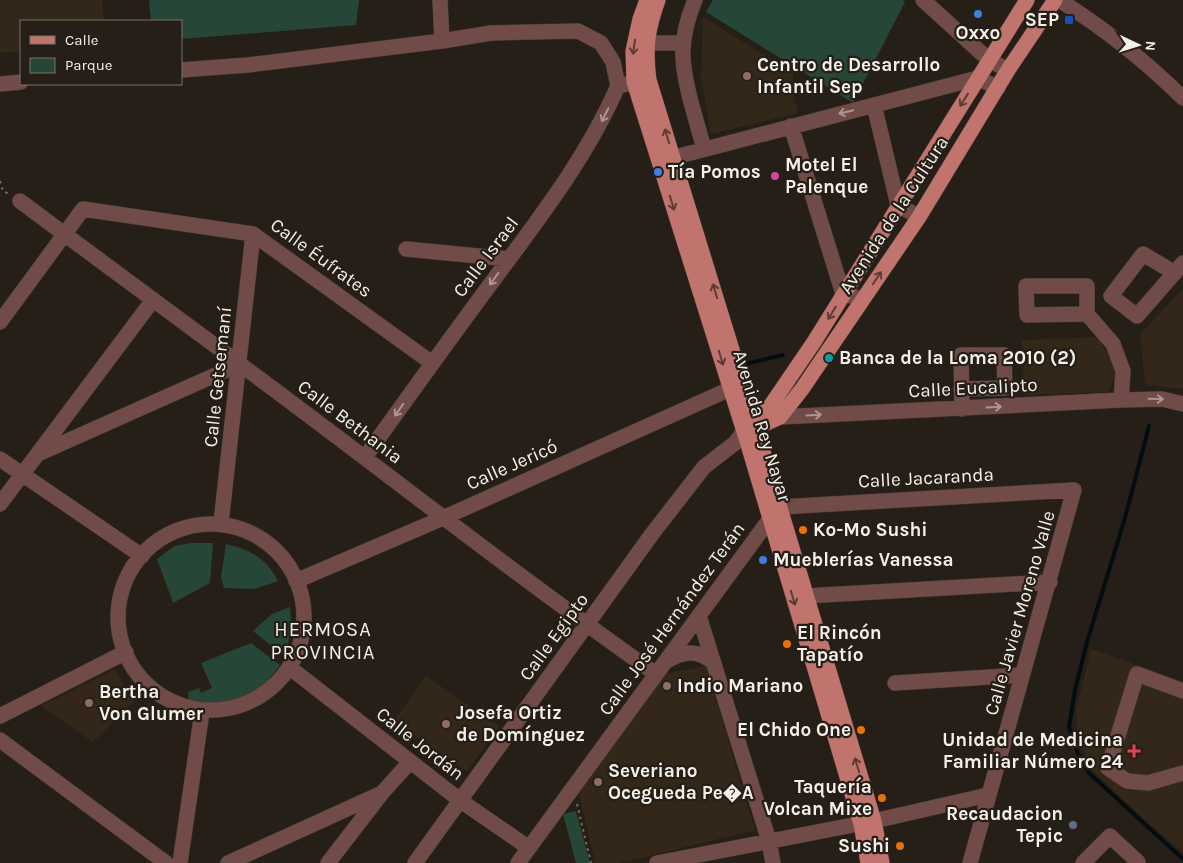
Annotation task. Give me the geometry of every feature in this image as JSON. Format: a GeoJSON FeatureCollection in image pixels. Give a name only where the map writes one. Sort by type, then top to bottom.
{"type":"FeatureCollection","features":[{"type":"Feature","properties":{"kind":"main road","name":"Avenida Rey Nayar"},"geometry":{"type":"LineString","coordinates":[[647,0],[640,19],[633,51],[736,386],[769,520],[867,823],[882,863]]}},
{"type":"Feature","properties":{"kind":"main road","name":"Avenida Rey Nayar"},"geometry":{"type":"LineString","coordinates":[[642,81],[649,25],[658,0]]}},
{"type":"Feature","properties":{"kind":"main road","name":"Avenida de la Cultura"},"geometry":{"type":"LineString","coordinates":[[774,412],[789,379],[1027,0]]}},
{"type":"Feature","properties":{"kind":"main road","name":"Avenida de la Cultura"},"geometry":{"type":"LineString","coordinates":[[747,432],[802,389],[919,217],[1008,70],[1055,0]]}},
{"type":"Feature","properties":{"kind":"main road"},"geometry":{"type":"LineString","coordinates":[[789,379],[802,389]]}},
{"type":"Feature","properties":{"kind":"main road","name":"Avenida Rey Nayar"},"geometry":{"type":"LineString","coordinates":[[747,432],[780,507],[806,596],[867,823],[868,863]]}},
{"type":"Feature","properties":{"kind":"street"},"geometry":{"type":"LineString","coordinates":[[440,0],[442,41]]}},
{"type":"Feature","properties":{"kind":"street"},"geometry":{"type":"LineString","coordinates":[[696,0],[683,43],[685,72],[704,149]]}},
{"type":"Feature","properties":{"kind":"street"},"geometry":{"type":"LineString","coordinates":[[923,0],[989,60],[1008,70]]}},
{"type":"Feature","properties":{"kind":"street"},"geometry":{"type":"LineString","coordinates":[[1059,0],[1080,13],[1151,67],[1183,98]]}},
{"type":"Feature","properties":{"kind":"street"},"geometry":{"type":"LineString","coordinates":[[182,70],[248,65],[442,41],[491,33],[578,31],[601,43],[613,62],[618,86],[642,81]]}},
{"type":"Feature","properties":{"kind":"street"},"geometry":{"type":"LineString","coordinates":[[647,43],[683,43]]}},
{"type":"Feature","properties":{"kind":"street"},"geometry":{"type":"LineString","coordinates":[[666,159],[978,78],[998,88]]}},
{"type":"Feature","properties":{"kind":"street"},"geometry":{"type":"LineString","coordinates":[[0,84],[20,82]]}},
{"type":"Feature","properties":{"kind":"street","name":"Calle Israel"},"geometry":{"type":"LineString","coordinates":[[365,457],[557,194],[604,117],[618,86]]}},
{"type":"Feature","properties":{"kind":"street"},"geometry":{"type":"LineString","coordinates":[[874,105],[898,205],[919,217]]}},
{"type":"Feature","properties":{"kind":"street"},"geometry":{"type":"LineString","coordinates":[[792,126],[843,294],[864,299]]}},
{"type":"Feature","properties":{"kind":"street","name":"Calle Bethania"},"geometry":{"type":"LineString","coordinates":[[20,201],[365,457],[443,518],[656,674]]}},
{"type":"Feature","properties":{"kind":"street","name":"Calle Éufrates"},"geometry":{"type":"LineString","coordinates":[[65,234],[84,209],[253,234],[432,363]]}},
{"type":"Feature","properties":{"kind":"street"},"geometry":{"type":"LineString","coordinates":[[0,322],[65,234]]}},
{"type":"Feature","properties":{"kind":"street","name":"Calle Getsemaní"},"geometry":{"type":"LineString","coordinates":[[221,523],[253,234]]}},
{"type":"Feature","properties":{"kind":"street"},"geometry":{"type":"LineString","coordinates":[[406,249],[509,259]]}},
{"type":"Feature","properties":{"kind":"street"},"geometry":{"type":"LineString","coordinates":[[0,504],[153,300]]}},
{"type":"Feature","properties":{"kind":"street"},"geometry":{"type":"LineString","coordinates":[[1087,314],[1113,344],[1123,371],[1121,400]]}},
{"type":"Feature","properties":{"kind":"street"},"geometry":{"type":"LineString","coordinates":[[37,454],[240,364]]}},
{"type":"Feature","properties":{"kind":"street","name":"Calle Jericó"},"geometry":{"type":"LineString","coordinates":[[296,581],[443,518],[736,386]]}},
{"type":"Feature","properties":{"kind":"street"},"geometry":{"type":"LineString","coordinates":[[961,389],[962,409]]}},
{"type":"Feature","properties":{"kind":"street","name":"Calle Eucalipto"},"geometry":{"type":"LineString","coordinates":[[774,412],[962,409],[1162,399],[1183,404]]}},
{"type":"Feature","properties":{"kind":"street","name":"Calle Egipto"},"geometry":{"type":"LineString","coordinates":[[415,863],[652,534],[704,467],[747,432]]}},
{"type":"Feature","properties":{"kind":"street"},"geometry":{"type":"LineString","coordinates":[[0,459],[142,556]]}},
{"type":"Feature","properties":{"kind":"street","name":"Calle Jacaranda"},"geometry":{"type":"LineString","coordinates":[[780,507],[1074,490]]}},
{"type":"Feature","properties":{"kind":"street","name":"Calle Javier Moreno Valle"},"geometry":{"type":"LineString","coordinates":[[970,863],[1050,582],[1074,490]]}},
{"type":"Feature","properties":{"kind":"street","name":"Calle José Hernández Terán"},"geometry":{"type":"LineString","coordinates":[[518,863],[769,520]]}},
{"type":"Feature","properties":{"kind":"street"},"geometry":{"type":"LineString","coordinates":[[221,523],[244,530],[261,538],[284,559],[296,581],[304,619],[302,636],[289,667],[262,695],[237,709],[214,713],[202,712],[161,696],[146,684],[132,667],[122,643],[118,615],[122,591],[132,568],[152,545],[168,534],[190,526],[221,523]]}},
{"type":"Feature","properties":{"kind":"street"},"geometry":{"type":"LineString","coordinates":[[806,596],[1050,582]]}},
{"type":"Feature","properties":{"kind":"street"},"geometry":{"type":"LineString","coordinates":[[699,616],[769,841],[774,863]]}},
{"type":"Feature","properties":{"kind":"street"},"geometry":{"type":"LineString","coordinates":[[0,716],[126,652]]}},
{"type":"Feature","properties":{"kind":"street"},"geometry":{"type":"LineString","coordinates":[[667,661],[690,652],[698,653],[714,662]]}},
{"type":"Feature","properties":{"kind":"street","name":"Calle Jordán"},"geometry":{"type":"LineString","coordinates":[[289,667],[461,801],[529,848]]}},
{"type":"Feature","properties":{"kind":"street"},"geometry":{"type":"LineString","coordinates":[[1183,690],[1137,674],[1108,768],[1127,781],[1148,783],[1183,772]]}},
{"type":"Feature","properties":{"kind":"street"},"geometry":{"type":"LineString","coordinates":[[895,683],[1022,675]]}},
{"type":"Feature","properties":{"kind":"street"},"geometry":{"type":"LineString","coordinates":[[180,863],[202,712]]}},
{"type":"Feature","properties":{"kind":"street"},"geometry":{"type":"LineString","coordinates":[[0,740],[166,863]]}},
{"type":"Feature","properties":{"kind":"street"},"geometry":{"type":"LineString","coordinates":[[328,863],[382,793],[410,762]]}},
{"type":"Feature","properties":{"kind":"street"},"geometry":{"type":"LineString","coordinates":[[228,863],[382,793]]}},
{"type":"Feature","properties":{"kind":"street"},"geometry":{"type":"LineString","coordinates":[[657,863],[679,861],[769,841],[867,823],[988,795]]}},
{"type":"Feature","properties":{"kind":"street"},"geometry":{"type":"LineString","coordinates":[[1083,863],[1110,836],[1138,862]]}},
{"type":"Feature","properties":{"kind":"path"},"geometry":{"type":"LineString","coordinates":[[0,181],[3,191],[20,201]]}},
{"type":"Feature","properties":{"kind":"path"},"geometry":{"type":"LineString","coordinates":[[573,787],[591,863]]}},
{"type":"Feature","properties":{"kind":"shaded area"},"geometry":{"type":"Polygon","coordinates":[[[0,0],[102,0],[104,20],[20,20],[20,51],[0,53],[0,0]]]}},
{"type":"Feature","properties":{"kind":"shaded area","name":"Centro de Desarrollo Infantil Sep"},"geometry":{"type":"Polygon","coordinates":[[[703,17],[793,73],[794,99],[798,113],[711,134],[701,79],[703,17]]]}},
{"type":"Feature","properties":{"kind":"shaded area"},"geometry":{"type":"Polygon","coordinates":[[[1183,289],[1183,389],[1145,384],[1140,334],[1183,289]]]}},
{"type":"Feature","properties":{"kind":"shaded area"},"geometry":{"type":"Polygon","coordinates":[[[1098,337],[1116,369],[1109,392],[1024,395],[1022,340],[1098,337]]]}},
{"type":"Feature","properties":{"kind":"shaded area","name":"Unidad de Medicina Familiar Número 24"},"geometry":{"type":"Polygon","coordinates":[[[1091,649],[1183,681],[1183,852],[1147,822],[1091,769],[1077,732],[1076,710],[1091,649]]]}},
{"type":"Feature","properties":{"kind":"shaded area"},"geometry":{"type":"Polygon","coordinates":[[[706,666],[755,830],[620,863],[595,863],[579,794],[665,674],[706,666]]]}},
{"type":"Feature","properties":{"kind":"shaded area","name":"Bertha Von Glumer"},"geometry":{"type":"Polygon","coordinates":[[[115,669],[134,701],[93,742],[41,706],[115,669]]]}},
{"type":"Feature","properties":{"kind":"shaded area","name":"Josefa Ortiz de Domínguez"},"geometry":{"type":"Polygon","coordinates":[[[426,676],[499,726],[467,772],[394,721],[426,676]]]}},
{"type":"Feature","properties":{"kind":"green space"},"geometry":{"type":"Polygon","coordinates":[[[149,0],[359,0],[356,25],[182,39],[182,20],[151,20],[149,0]]]}},
{"type":"Feature","properties":{"kind":"green space"},"geometry":{"type":"Polygon","coordinates":[[[713,0],[903,0],[905,2],[853,103],[706,12],[713,0]]]}},
{"type":"Feature","properties":{"kind":"green space"},"geometry":{"type":"Polygon","coordinates":[[[190,543],[213,543],[210,583],[173,603],[157,559],[174,546],[190,543]]]}},
{"type":"Feature","properties":{"kind":"green space"},"geometry":{"type":"Polygon","coordinates":[[[226,544],[257,556],[269,567],[278,581],[255,589],[224,588],[221,577],[226,544]]]}},
{"type":"Feature","properties":{"kind":"green space"},"geometry":{"type":"Polygon","coordinates":[[[290,607],[291,622],[285,657],[253,631],[272,614],[290,607]]]}},
{"type":"Feature","properties":{"kind":"green space"},"geometry":{"type":"Polygon","coordinates":[[[251,643],[280,665],[258,689],[240,700],[219,706],[206,706],[189,701],[188,692],[199,688],[201,693],[212,688],[201,663],[251,643]]]}},
{"type":"Feature","properties":{"kind":"green space"},"geometry":{"type":"Polygon","coordinates":[[[576,811],[590,863],[576,863],[563,814],[576,811]]]}},
{"type":"Feature","properties":{"kind":"waterway"},"geometry":{"type":"LineString","coordinates":[[745,364],[783,355]]}},
{"type":"Feature","properties":{"kind":"waterway"},"geometry":{"type":"LineString","coordinates":[[1149,426],[1125,518],[1087,642],[1075,690],[1069,727],[1078,753],[1089,773],[1183,859]]}},
{"type":"Feature","properties":{"kind":"place","name":"Oxxo"},"geometry":{"type":"Point","coordinates":[978,14]}},
{"type":"Feature","properties":{"kind":"place","name":"SEP"},"geometry":{"type":"Point","coordinates":[1069,20]}},
{"type":"Feature","properties":{"kind":"place","name":"Centro de Desarrollo Infantil Sep"},"geometry":{"type":"Point","coordinates":[747,76]}},
{"type":"Feature","properties":{"kind":"place","name":"Tía Pomos"},"geometry":{"type":"Point","coordinates":[658,172]}},
{"type":"Feature","properties":{"kind":"place","name":"Motel El Palenque"},"geometry":{"type":"Point","coordinates":[775,176]}},
{"type":"Feature","properties":{"kind":"place","name":"Banca de la Loma 2010 (2)"},"geometry":{"type":"Point","coordinates":[829,358]}},
{"type":"Feature","properties":{"kind":"place","name":"Ko-Mo Sushi"},"geometry":{"type":"Point","coordinates":[803,530]}},
{"type":"Feature","properties":{"kind":"place","name":"Mueblerías Vanessa"},"geometry":{"type":"Point","coordinates":[763,560]}},
{"type":"Feature","properties":{"kind":"place","name":"El Rincón Tapatío"},"geometry":{"type":"Point","coordinates":[787,644]}},
{"type":"Feature","properties":{"kind":"place","name":"Indio Mariano"},"geometry":{"type":"Point","coordinates":[667,686]}},
{"type":"Feature","properties":{"kind":"place","name":"Bertha Von Glumer"},"geometry":{"type":"Point","coordinates":[89,703]}},
{"type":"Feature","properties":{"kind":"place","name":"Josefa Ortiz de Domínguez"},"geometry":{"type":"Point","coordinates":[446,724]}},
{"type":"Feature","properties":{"kind":"place","name":"El Chido One"},"geometry":{"type":"Point","coordinates":[861,730]}},
{"type":"Feature","properties":{"kind":"place","name":"Unidad de Medicina Familiar Número 24"},"geometry":{"type":"Point","coordinates":[1134,751]}},
{"type":"Feature","properties":{"kind":"place","name":"Severiano Ocegueda Pe�A"},"geometry":{"type":"Point","coordinates":[598,782]}},
{"type":"Feature","properties":{"kind":"place","name":"Taquería Volcan Mixe"},"geometry":{"type":"Point","coordinates":[882,798]}},
{"type":"Feature","properties":{"kind":"place","name":"Recaudacion Tepic"},"geometry":{"type":"Point","coordinates":[1073,825]}},
{"type":"Feature","properties":{"kind":"place","name":"Sushi"},"geometry":{"type":"Point","coordinates":[900,846]}},
{"type":"Feature","properties":{"kind":"district","name":"HERMOSA PROVINCIA"},"geometry":{"type":"Point","coordinates":[323,640]}}]}
